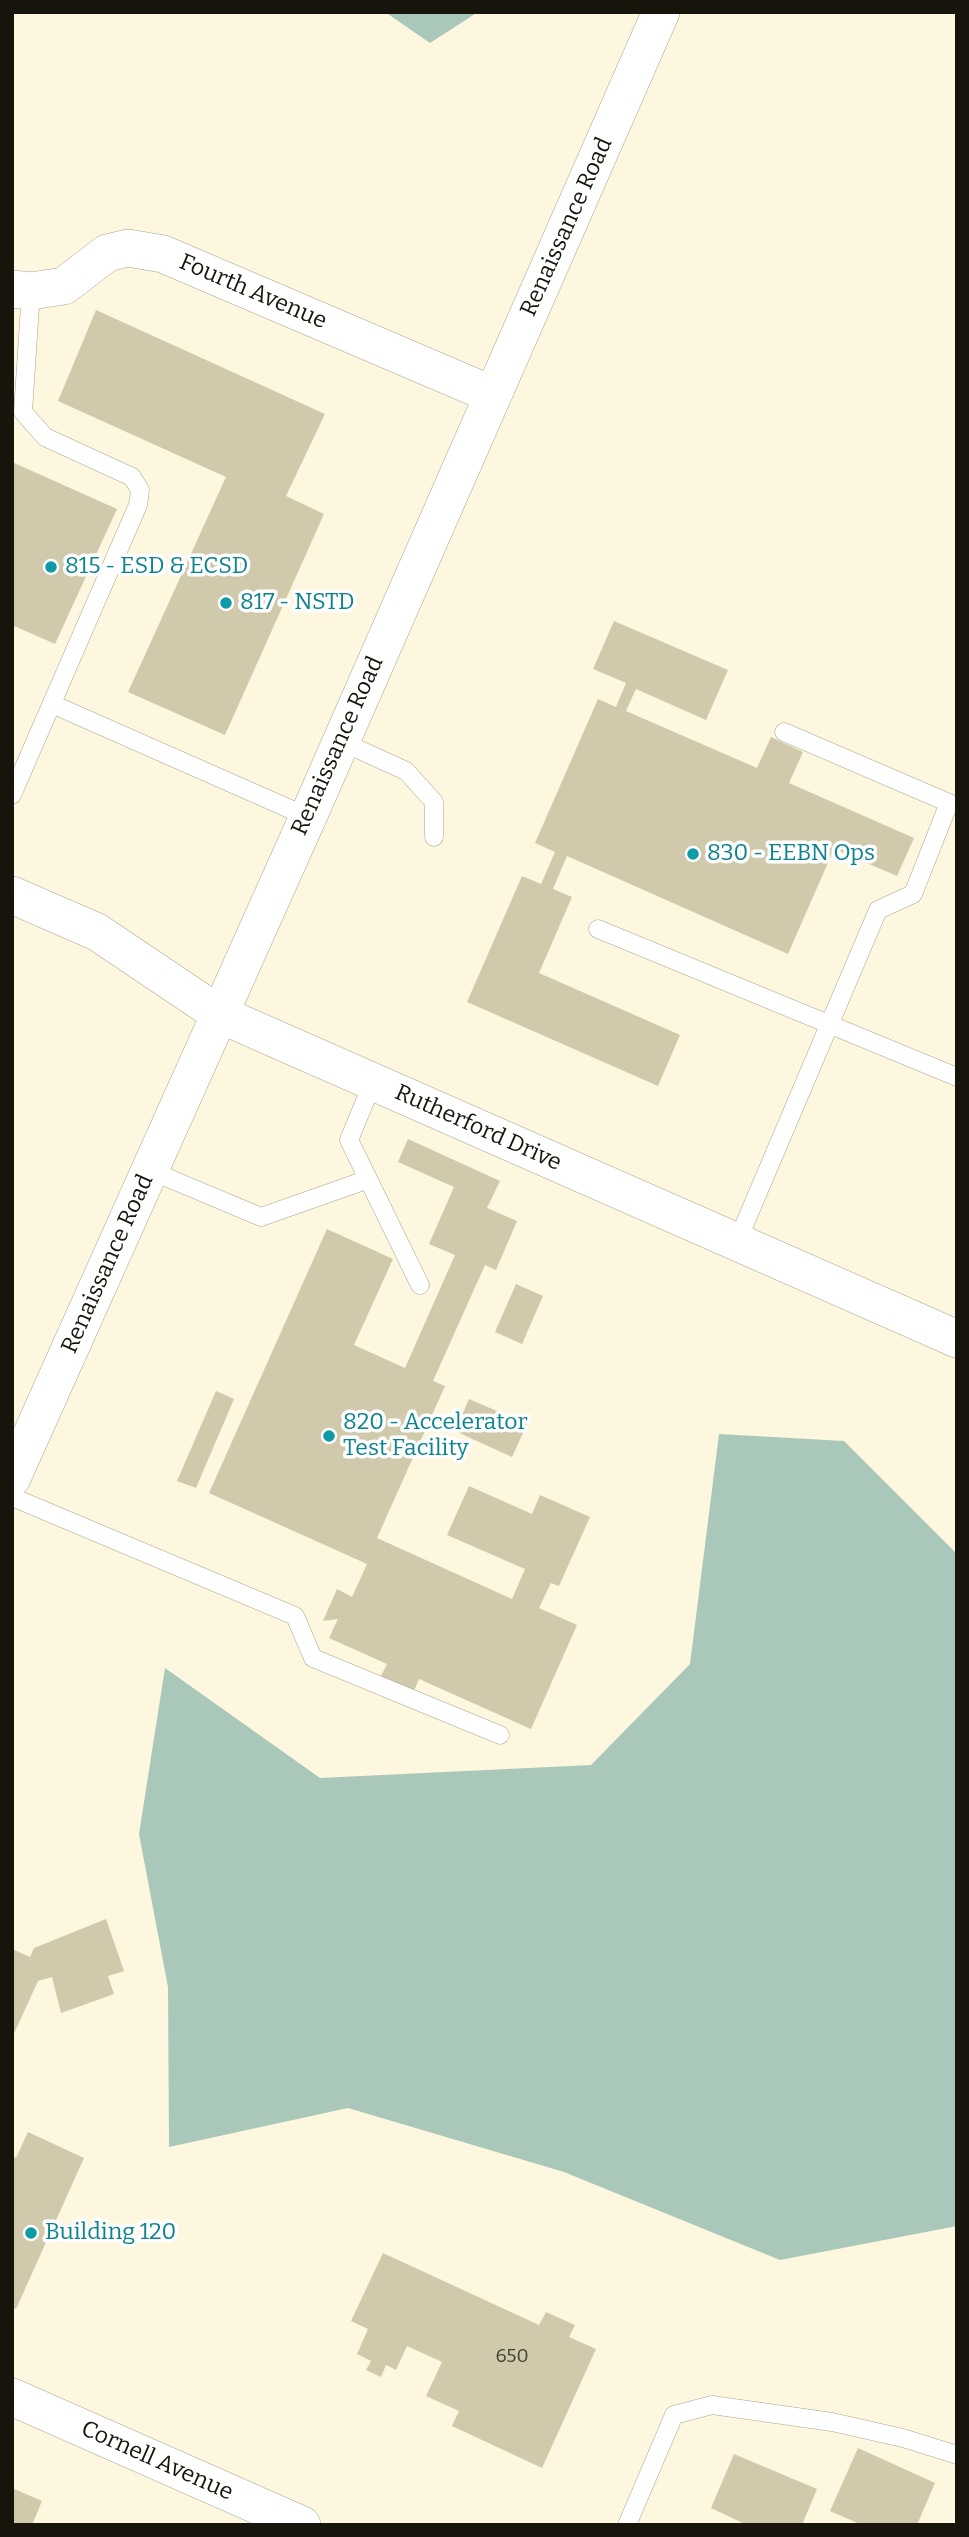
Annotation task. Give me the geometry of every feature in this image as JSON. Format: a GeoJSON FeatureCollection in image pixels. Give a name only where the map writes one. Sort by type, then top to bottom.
{"type":"FeatureCollection","features":[{"type":"Feature","properties":{"kind":"street","name":"Renaissance Road"},"geometry":{"type":"LineString","coordinates":[[12,1478],[308,817],[661,12]]}},
{"type":"Feature","properties":{"kind":"street","name":"Fourth Avenue"},"geometry":{"type":"LineString","coordinates":[[22,290],[64,286],[107,253],[128,248],[163,254],[493,395]]}},
{"type":"Feature","properties":{"kind":"street","name":"Rutherford Drive"},"geometry":{"type":"LineString","coordinates":[[12,895],[97,932],[219,1014],[957,1339]]}},
{"type":"Feature","properties":{"kind":"street","name":"Cornell Avenue"},"geometry":{"type":"LineString","coordinates":[[12,2397],[302,2525]]}},
{"type":"Feature","properties":{"kind":"lane"},"geometry":{"type":"LineString","coordinates":[[12,794],[138,505],[140,490],[132,477],[45,437],[23,412],[22,290]]}},
{"type":"Feature","properties":{"kind":"lane"},"geometry":{"type":"LineString","coordinates":[[52,704],[308,817]]}},
{"type":"Feature","properties":{"kind":"lane"},"geometry":{"type":"LineString","coordinates":[[737,1242],[878,910],[913,894],[949,803],[785,732]]}},
{"type":"Feature","properties":{"kind":"lane"},"geometry":{"type":"LineString","coordinates":[[340,741],[406,771],[433,802],[434,837]]}},
{"type":"Feature","properties":{"kind":"lane"},"geometry":{"type":"LineString","coordinates":[[598,929],[957,1077]]}},
{"type":"Feature","properties":{"kind":"lane"},"geometry":{"type":"LineString","coordinates":[[373,1082],[349,1140],[366,1180],[421,1285]]}},
{"type":"Feature","properties":{"kind":"lane"},"geometry":{"type":"LineString","coordinates":[[149,1170],[261,1217],[366,1180]]}},
{"type":"Feature","properties":{"kind":"lane"},"geometry":{"type":"LineString","coordinates":[[12,1497],[295,1616],[313,1658],[500,1735]]}},
{"type":"Feature","properties":{"kind":"lane"},"geometry":{"type":"LineString","coordinates":[[627,2525],[674,2415],[712,2405],[832,2421],[903,2438],[957,2455]]}},
{"type":"Feature","properties":{"kind":"green space"},"geometry":{"type":"Polygon","coordinates":[[[385,12],[478,12],[430,43],[385,12]]]}},
{"type":"Feature","properties":{"kind":"green space"},"geometry":{"type":"Polygon","coordinates":[[[719,1434],[844,1441],[957,1554],[957,2226],[780,2260],[564,2172],[348,2108],[169,2147],[168,1987],[139,1834],[165,1668],[320,1778],[591,1765],[690,1664],[719,1434]]]}},
{"type":"Feature","properties":{"kind":"building","name":"817 - NSTD"},"geometry":{"type":"Polygon","coordinates":[[[96,310],[325,414],[286,496],[324,514],[225,735],[128,692],[226,477],[58,401],[96,310]]]}},
{"type":"Feature","properties":{"kind":"building","name":"815 - ESD & ECSD"},"geometry":{"type":"Polygon","coordinates":[[[12,462],[117,509],[55,644],[12,625],[12,462]]]}},
{"type":"Feature","properties":{"kind":"building","name":"830 - EEBN Ops"},"geometry":{"type":"Polygon","coordinates":[[[614,621],[728,670],[706,720],[636,689],[626,711],[757,768],[771,737],[803,752],[789,783],[914,838],[897,876],[834,849],[788,954],[567,856],[553,889],[572,897],[539,973],[680,1035],[658,1086],[467,1002],[522,876],[541,884],[555,852],[535,843],[598,699],[616,707],[626,683],[593,669],[614,621]]]}},
{"type":"Feature","properties":{"kind":"building","name":"820 - Accelerator Test Facility"},"geometry":{"type":"Polygon","coordinates":[[[408,1139],[500,1181],[487,1208],[517,1221],[496,1270],[485,1265],[433,1381],[445,1386],[377,1538],[512,1599],[525,1569],[447,1535],[469,1486],[532,1514],[540,1495],[590,1517],[559,1586],[551,1583],[539,1608],[577,1625],[531,1729],[419,1679],[413,1693],[380,1678],[387,1664],[329,1638],[338,1619],[323,1621],[337,1589],[352,1597],[367,1564],[209,1493],[327,1229],[393,1259],[354,1345],[405,1368],[455,1255],[429,1244],[454,1187],[398,1162],[408,1139]]]}},
{"type":"Feature","properties":{"kind":"building"},"geometry":{"type":"Polygon","coordinates":[[[516,1284],[543,1296],[522,1344],[495,1332],[516,1284]]]}},
{"type":"Feature","properties":{"kind":"building"},"geometry":{"type":"Polygon","coordinates":[[[216,1391],[234,1399],[196,1488],[177,1481],[216,1391]]]}},
{"type":"Feature","properties":{"kind":"building"},"geometry":{"type":"Polygon","coordinates":[[[469,1399],[527,1424],[512,1457],[455,1431],[469,1399]]]}},
{"type":"Feature","properties":{"kind":"building"},"geometry":{"type":"Polygon","coordinates":[[[106,1919],[124,1971],[108,1976],[114,1994],[61,2013],[52,1977],[38,1981],[12,2038],[12,1949],[30,1957],[34,1948],[106,1919]]]}},
{"type":"Feature","properties":{"kind":"building","name":"Building 120"},"geometry":{"type":"Polygon","coordinates":[[[28,2132],[84,2158],[16,2309],[12,2307],[12,2156],[16,2158],[28,2132]]]}},
{"type":"Feature","properties":{"kind":"building"},"geometry":{"type":"Polygon","coordinates":[[[383,2253],[539,2325],[546,2312],[575,2325],[569,2337],[596,2349],[542,2468],[452,2426],[459,2411],[426,2396],[442,2362],[407,2346],[396,2370],[386,2365],[381,2377],[366,2370],[371,2361],[357,2354],[368,2329],[351,2321],[383,2253]]]}},
{"type":"Feature","properties":{"kind":"building"},"geometry":{"type":"Polygon","coordinates":[[[858,2448],[935,2483],[917,2525],[862,2525],[830,2511],[858,2448]]]}},
{"type":"Feature","properties":{"kind":"building"},"geometry":{"type":"Polygon","coordinates":[[[734,2454],[817,2489],[802,2525],[747,2525],[711,2508],[734,2454]]]}},
{"type":"Feature","properties":{"kind":"building"},"geometry":{"type":"Polygon","coordinates":[[[12,2488],[42,2501],[32,2525],[12,2525],[12,2488]]]}},
{"type":"Feature","properties":{"kind":"place","name":"815 - ESD & ECSD"},"geometry":{"type":"Point","coordinates":[51,567]}},
{"type":"Feature","properties":{"kind":"place","name":"817 - NSTD"},"geometry":{"type":"Point","coordinates":[226,603]}},
{"type":"Feature","properties":{"kind":"place","name":"830 - EEBN Ops"},"geometry":{"type":"Point","coordinates":[693,854]}},
{"type":"Feature","properties":{"kind":"place","name":"820 - Accelerator Test Facility"},"geometry":{"type":"Point","coordinates":[329,1436]}},
{"type":"Feature","properties":{"kind":"place","name":"Building 120"},"geometry":{"type":"Point","coordinates":[31,2233]}}]}
